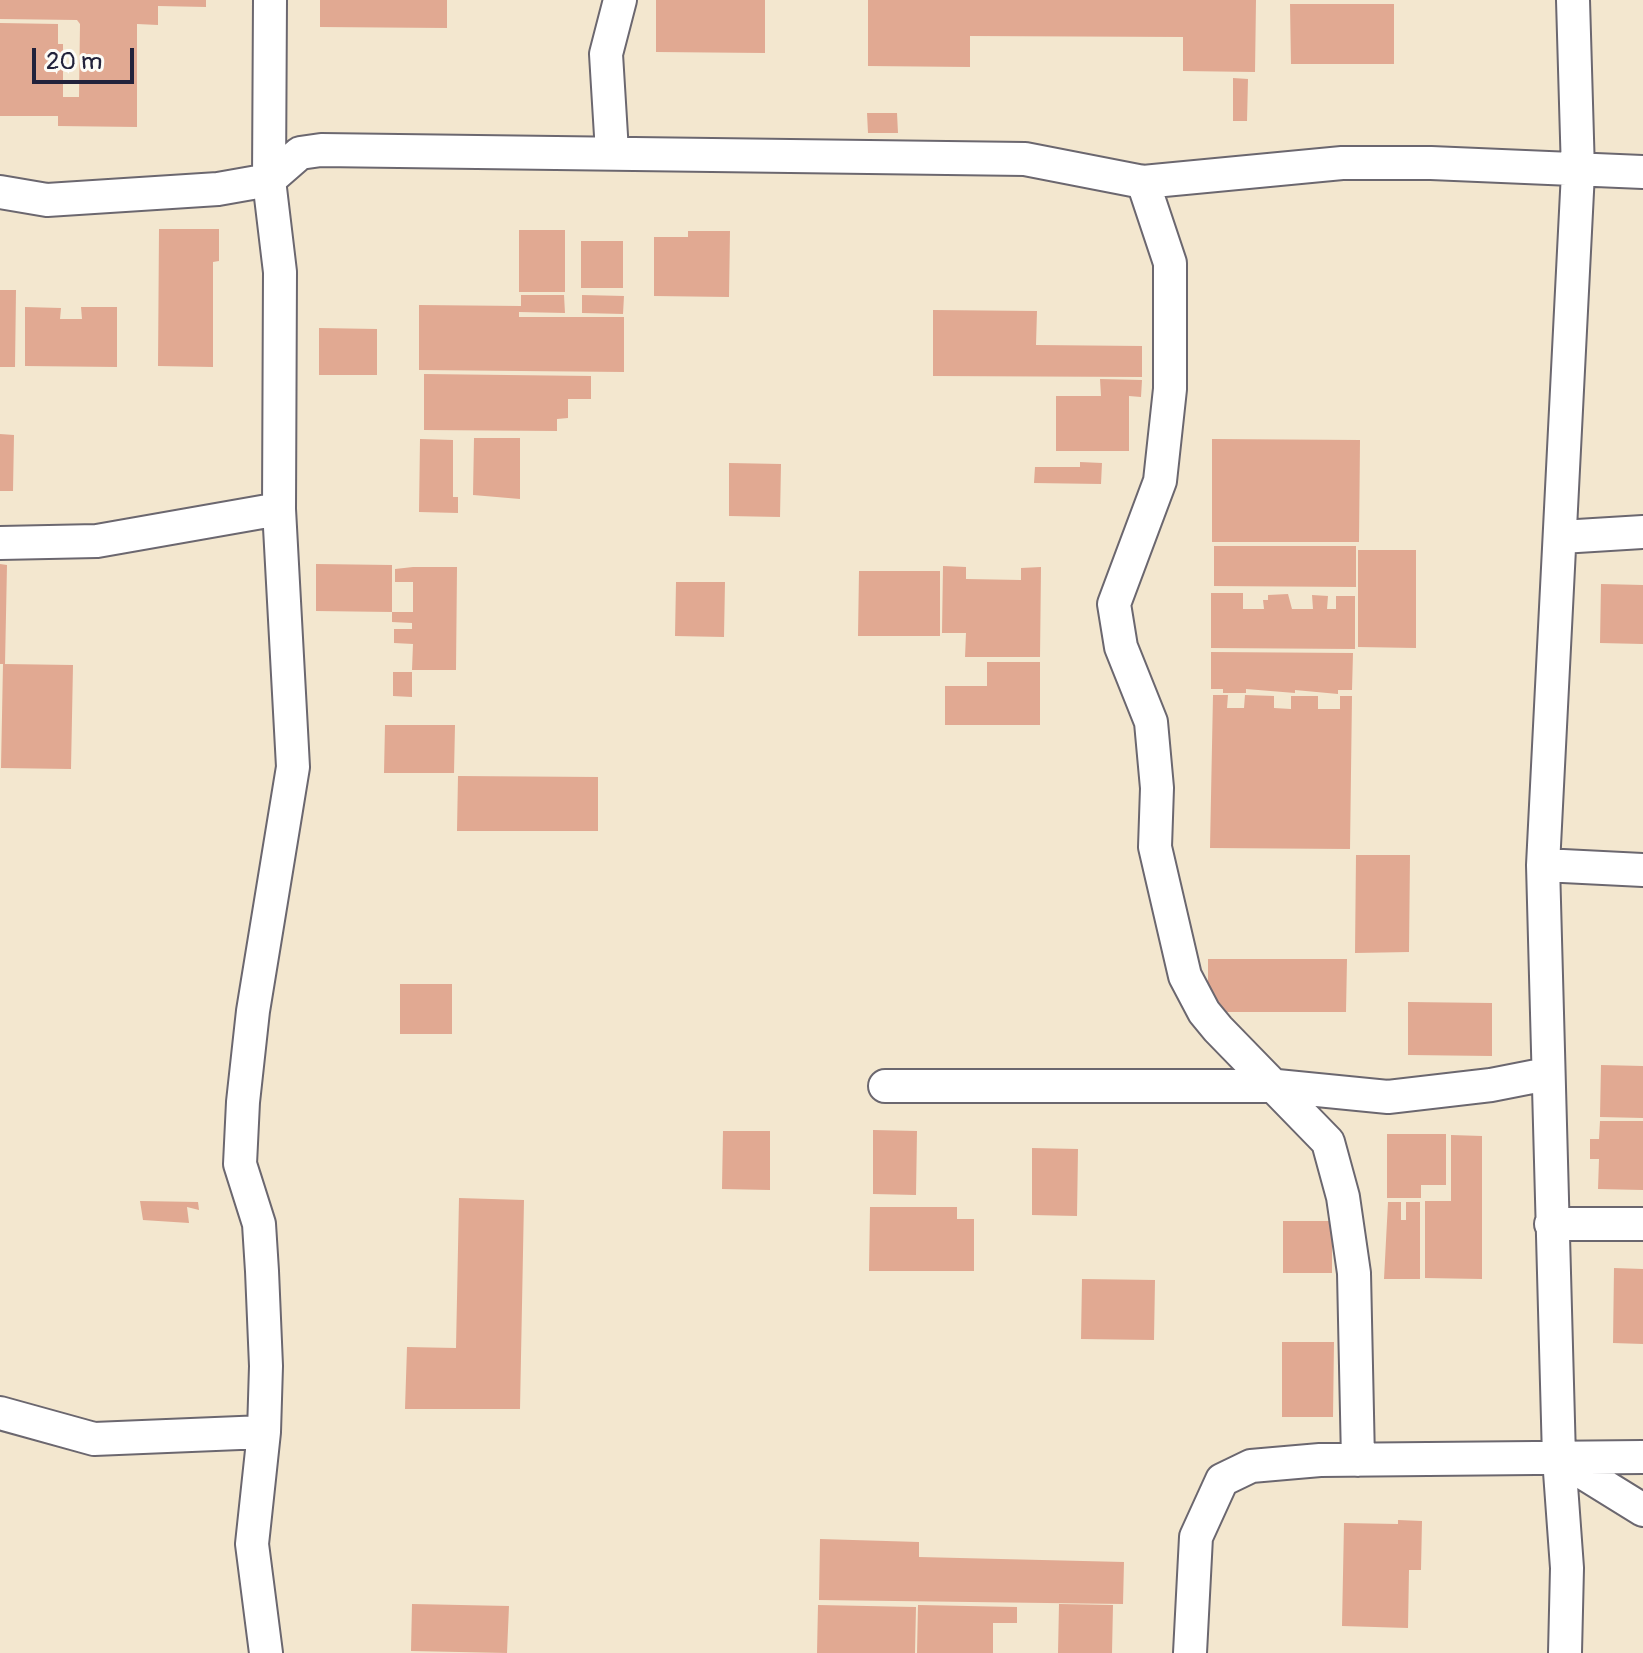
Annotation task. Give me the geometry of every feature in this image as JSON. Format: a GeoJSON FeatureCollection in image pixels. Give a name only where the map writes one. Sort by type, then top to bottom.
{"type":"FeatureCollection","features":[{"type":"Feature","properties":{"kind":"street"},"geometry":{"type":"LineString","coordinates":[[266,1653],[252,1544],[264,1432],[266,1366],[259,1224],[240,1164],[253,1011],[293,767],[279,509],[280,272],[269,180],[270,0]]}},
{"type":"Feature","properties":{"kind":"street"},"geometry":{"type":"LineString","coordinates":[[612,152],[606,54],[620,0]]}},
{"type":"Feature","properties":{"kind":"street"},"geometry":{"type":"LineString","coordinates":[[1565,1653],[1567,1568],[1559,1458],[1551,1224],[1543,865],[1578,172],[1573,0]]}},
{"type":"Feature","properties":{"kind":"street"},"geometry":{"type":"LineString","coordinates":[[0,192],[47,200],[218,189],[269,180],[300,153],[321,150],[1025,159],[1143,182],[1342,163],[1431,163],[1578,172],[1643,172]]}},
{"type":"Feature","properties":{"kind":"street"},"geometry":{"type":"LineString","coordinates":[[1143,182],[1170,263],[1170,389],[1160,481],[1114,604],[1121,647],[1151,722],[1157,788],[1155,847],[1185,976],[1204,1012],[1218,1029],[1277,1086],[1328,1142],[1343,1197],[1354,1273],[1358,1460]]}},
{"type":"Feature","properties":{"kind":"street"},"geometry":{"type":"LineString","coordinates":[[0,543],[97,541],[279,509]]}},
{"type":"Feature","properties":{"kind":"street"},"geometry":{"type":"LineString","coordinates":[[1561,537],[1643,532]]}},
{"type":"Feature","properties":{"kind":"street"},"geometry":{"type":"LineString","coordinates":[[1543,865],[1643,870]]}},
{"type":"Feature","properties":{"kind":"street"},"geometry":{"type":"LineString","coordinates":[[885,1086],[1277,1086],[1388,1097],[1491,1085],[1547,1074]]}},
{"type":"Feature","properties":{"kind":"street"},"geometry":{"type":"LineString","coordinates":[[1551,1224],[1643,1224]]}},
{"type":"Feature","properties":{"kind":"street"},"geometry":{"type":"LineString","coordinates":[[0,1413],[94,1439],[264,1432]]}},
{"type":"Feature","properties":{"kind":"street"},"geometry":{"type":"LineString","coordinates":[[1190,1653],[1196,1537],[1222,1480],[1251,1466],[1358,1460],[1643,1457]]}},
{"type":"Feature","properties":{"kind":"street"},"geometry":{"type":"LineString","coordinates":[[1559,1458],[1643,1510]]}},
{"type":"Feature","properties":{"kind":"building"},"geometry":{"type":"Polygon","coordinates":[[[0,0],[206,0],[206,7],[158,6],[158,25],[137,24],[137,127],[58,126],[58,116],[0,116],[0,23],[58,24],[58,44],[63,44],[63,97],[79,97],[80,24],[77,20],[0,19],[0,0]]]}},
{"type":"Feature","properties":{"kind":"building"},"geometry":{"type":"Polygon","coordinates":[[[320,0],[447,0],[447,28],[320,27],[320,0]]]}},
{"type":"Feature","properties":{"kind":"building"},"geometry":{"type":"Polygon","coordinates":[[[656,0],[765,0],[765,53],[656,52],[656,0]]]}},
{"type":"Feature","properties":{"kind":"building"},"geometry":{"type":"Polygon","coordinates":[[[868,0],[1256,0],[1255,72],[1183,71],[1183,37],[970,36],[970,67],[868,66],[868,0]]]}},
{"type":"Feature","properties":{"kind":"building"},"geometry":{"type":"Polygon","coordinates":[[[1290,4],[1394,4],[1394,64],[1291,64],[1290,4]]]}},
{"type":"Feature","properties":{"kind":"building"},"geometry":{"type":"Polygon","coordinates":[[[1233,78],[1248,79],[1247,121],[1233,121],[1233,78]]]}},
{"type":"Feature","properties":{"kind":"building"},"geometry":{"type":"Polygon","coordinates":[[[867,113],[897,113],[898,133],[868,133],[867,113]]]}},
{"type":"Feature","properties":{"kind":"building"},"geometry":{"type":"Polygon","coordinates":[[[159,229],[219,229],[219,261],[213,262],[213,367],[158,366],[159,229]]]}},
{"type":"Feature","properties":{"kind":"building"},"geometry":{"type":"Polygon","coordinates":[[[519,230],[565,230],[565,292],[519,292],[519,230]]]}},
{"type":"Feature","properties":{"kind":"building"},"geometry":{"type":"Polygon","coordinates":[[[688,231],[730,231],[729,297],[654,296],[654,237],[688,237],[688,231]]]}},
{"type":"Feature","properties":{"kind":"building"},"geometry":{"type":"Polygon","coordinates":[[[581,241],[623,241],[623,288],[581,288],[581,241]]]}},
{"type":"Feature","properties":{"kind":"building"},"geometry":{"type":"Polygon","coordinates":[[[0,290],[16,290],[15,367],[0,367],[0,290]]]}},
{"type":"Feature","properties":{"kind":"building"},"geometry":{"type":"Polygon","coordinates":[[[521,295],[564,295],[565,313],[519,312],[519,317],[624,317],[624,372],[419,370],[419,305],[521,306],[521,295]]]}},
{"type":"Feature","properties":{"kind":"building"},"geometry":{"type":"Polygon","coordinates":[[[582,295],[624,296],[623,314],[582,313],[582,295]]]}},
{"type":"Feature","properties":{"kind":"building"},"geometry":{"type":"Polygon","coordinates":[[[25,307],[61,308],[60,319],[82,319],[81,307],[117,307],[117,367],[25,366],[25,307]]]}},
{"type":"Feature","properties":{"kind":"building"},"geometry":{"type":"Polygon","coordinates":[[[933,310],[1037,311],[1036,345],[1142,346],[1142,377],[933,376],[933,310]]]}},
{"type":"Feature","properties":{"kind":"building"},"geometry":{"type":"Polygon","coordinates":[[[319,328],[377,329],[377,375],[319,375],[319,328]]]}},
{"type":"Feature","properties":{"kind":"building"},"geometry":{"type":"Polygon","coordinates":[[[424,374],[591,376],[591,399],[568,399],[568,418],[557,419],[557,431],[424,430],[424,374]]]}},
{"type":"Feature","properties":{"kind":"building"},"geometry":{"type":"Polygon","coordinates":[[[1100,379],[1142,380],[1141,397],[1129,396],[1129,451],[1056,451],[1056,396],[1101,396],[1100,379]]]}},
{"type":"Feature","properties":{"kind":"building"},"geometry":{"type":"Polygon","coordinates":[[[0,434],[14,435],[13,491],[0,491],[0,434]]]}},
{"type":"Feature","properties":{"kind":"building"},"geometry":{"type":"Polygon","coordinates":[[[474,438],[520,438],[520,499],[473,495],[474,438]]]}},
{"type":"Feature","properties":{"kind":"building"},"geometry":{"type":"Polygon","coordinates":[[[420,439],[453,440],[453,497],[458,497],[458,513],[419,512],[420,439]]]}},
{"type":"Feature","properties":{"kind":"building"},"geometry":{"type":"Polygon","coordinates":[[[1212,439],[1360,440],[1359,542],[1212,542],[1212,439]]]}},
{"type":"Feature","properties":{"kind":"building"},"geometry":{"type":"Polygon","coordinates":[[[1080,462],[1102,463],[1101,484],[1034,483],[1035,467],[1080,467],[1080,462]]]}},
{"type":"Feature","properties":{"kind":"building"},"geometry":{"type":"Polygon","coordinates":[[[729,463],[781,464],[780,517],[729,516],[729,463]]]}},
{"type":"Feature","properties":{"kind":"building"},"geometry":{"type":"Polygon","coordinates":[[[1214,546],[1356,546],[1356,587],[1214,586],[1214,546]]]}},
{"type":"Feature","properties":{"kind":"building"},"geometry":{"type":"Polygon","coordinates":[[[1358,550],[1416,550],[1416,648],[1358,647],[1358,550]]]}},
{"type":"Feature","properties":{"kind":"building"},"geometry":{"type":"Polygon","coordinates":[[[0,564],[7,565],[5,664],[0,664],[0,564]]]}},
{"type":"Feature","properties":{"kind":"building"},"geometry":{"type":"Polygon","coordinates":[[[316,564],[392,565],[392,612],[316,611],[316,564]]]}},
{"type":"Feature","properties":{"kind":"building"},"geometry":{"type":"Polygon","coordinates":[[[943,566],[966,567],[966,579],[1021,580],[1021,568],[1041,567],[1040,657],[965,657],[966,633],[942,633],[943,566]]]}},
{"type":"Feature","properties":{"kind":"building"},"geometry":{"type":"Polygon","coordinates":[[[457,567],[456,670],[412,670],[413,644],[394,643],[394,629],[412,629],[412,623],[392,622],[392,612],[413,612],[413,582],[395,582],[395,569],[457,567]]]}},
{"type":"Feature","properties":{"kind":"building"},"geometry":{"type":"Polygon","coordinates":[[[859,571],[940,571],[940,636],[858,636],[859,571]]]}},
{"type":"Feature","properties":{"kind":"building"},"geometry":{"type":"Polygon","coordinates":[[[676,582],[725,582],[724,637],[675,636],[676,582]]]}},
{"type":"Feature","properties":{"kind":"building"},"geometry":{"type":"Polygon","coordinates":[[[1601,584],[1643,585],[1643,644],[1600,643],[1601,584]]]}},
{"type":"Feature","properties":{"kind":"building"},"geometry":{"type":"Polygon","coordinates":[[[1211,593],[1243,593],[1243,609],[1264,609],[1263,600],[1268,600],[1268,595],[1288,594],[1292,609],[1313,609],[1312,595],[1328,596],[1327,609],[1336,609],[1336,596],[1355,596],[1355,649],[1211,648],[1211,593]]]}},
{"type":"Feature","properties":{"kind":"building"},"geometry":{"type":"Polygon","coordinates":[[[1211,652],[1353,653],[1352,690],[1338,690],[1338,694],[1246,689],[1246,693],[1223,693],[1223,689],[1211,689],[1211,652]]]}},
{"type":"Feature","properties":{"kind":"building"},"geometry":{"type":"Polygon","coordinates":[[[987,662],[1040,662],[1040,725],[945,725],[945,686],[987,686],[987,662]]]}},
{"type":"Feature","properties":{"kind":"building"},"geometry":{"type":"Polygon","coordinates":[[[3,664],[73,665],[71,769],[1,768],[3,664]]]}},
{"type":"Feature","properties":{"kind":"building"},"geometry":{"type":"Polygon","coordinates":[[[393,672],[412,672],[412,697],[393,696],[393,672]]]}},
{"type":"Feature","properties":{"kind":"building"},"geometry":{"type":"Polygon","coordinates":[[[1213,695],[1228,695],[1227,708],[1244,708],[1245,695],[1274,696],[1274,708],[1291,709],[1291,696],[1318,696],[1318,709],[1340,709],[1340,696],[1352,696],[1350,849],[1210,848],[1213,695]]]}},
{"type":"Feature","properties":{"kind":"building"},"geometry":{"type":"Polygon","coordinates":[[[385,725],[455,725],[454,773],[384,773],[385,725]]]}},
{"type":"Feature","properties":{"kind":"building"},"geometry":{"type":"Polygon","coordinates":[[[458,776],[598,777],[598,831],[457,831],[458,776]]]}},
{"type":"Feature","properties":{"kind":"building"},"geometry":{"type":"Polygon","coordinates":[[[1356,855],[1410,855],[1409,952],[1355,953],[1356,855]]]}},
{"type":"Feature","properties":{"kind":"building"},"geometry":{"type":"Polygon","coordinates":[[[1208,959],[1347,959],[1346,1012],[1208,1012],[1208,959]]]}},
{"type":"Feature","properties":{"kind":"building"},"geometry":{"type":"Polygon","coordinates":[[[400,984],[452,984],[452,1034],[400,1034],[400,984]]]}},
{"type":"Feature","properties":{"kind":"building"},"geometry":{"type":"Polygon","coordinates":[[[1408,1002],[1492,1003],[1492,1056],[1408,1055],[1408,1002]]]}},
{"type":"Feature","properties":{"kind":"building"},"geometry":{"type":"Polygon","coordinates":[[[1601,1065],[1643,1066],[1643,1118],[1600,1117],[1601,1065]]]}},
{"type":"Feature","properties":{"kind":"building"},"geometry":{"type":"Polygon","coordinates":[[[1600,1121],[1643,1121],[1643,1190],[1598,1189],[1599,1159],[1590,1159],[1590,1139],[1599,1139],[1600,1121]]]}},
{"type":"Feature","properties":{"kind":"building"},"geometry":{"type":"Polygon","coordinates":[[[873,1130],[917,1131],[916,1195],[873,1194],[873,1130]]]}},
{"type":"Feature","properties":{"kind":"building"},"geometry":{"type":"Polygon","coordinates":[[[723,1131],[770,1131],[770,1190],[722,1189],[723,1131]]]}},
{"type":"Feature","properties":{"kind":"building"},"geometry":{"type":"Polygon","coordinates":[[[1387,1134],[1446,1134],[1446,1185],[1421,1185],[1421,1198],[1387,1198],[1387,1134]]]}},
{"type":"Feature","properties":{"kind":"building"},"geometry":{"type":"Polygon","coordinates":[[[1451,1135],[1482,1136],[1482,1279],[1425,1278],[1425,1201],[1451,1201],[1451,1135]]]}},
{"type":"Feature","properties":{"kind":"building"},"geometry":{"type":"Polygon","coordinates":[[[1032,1148],[1078,1149],[1077,1216],[1032,1215],[1032,1148]]]}},
{"type":"Feature","properties":{"kind":"building"},"geometry":{"type":"Polygon","coordinates":[[[459,1198],[524,1200],[520,1409],[405,1409],[407,1347],[456,1348],[459,1198]]]}},
{"type":"Feature","properties":{"kind":"building"},"geometry":{"type":"Polygon","coordinates":[[[140,1201],[198,1202],[199,1210],[187,1207],[189,1223],[143,1220],[140,1201]]]}},
{"type":"Feature","properties":{"kind":"building"},"geometry":{"type":"Polygon","coordinates":[[[1388,1202],[1401,1202],[1401,1220],[1406,1220],[1406,1202],[1420,1202],[1420,1279],[1384,1279],[1388,1202]]]}},
{"type":"Feature","properties":{"kind":"building"},"geometry":{"type":"Polygon","coordinates":[[[870,1207],[957,1207],[957,1219],[974,1219],[974,1271],[869,1271],[870,1207]]]}},
{"type":"Feature","properties":{"kind":"building"},"geometry":{"type":"Polygon","coordinates":[[[1283,1221],[1332,1221],[1332,1273],[1283,1273],[1283,1221]]]}},
{"type":"Feature","properties":{"kind":"building"},"geometry":{"type":"Polygon","coordinates":[[[1614,1268],[1643,1269],[1643,1344],[1613,1343],[1614,1268]]]}},
{"type":"Feature","properties":{"kind":"building"},"geometry":{"type":"Polygon","coordinates":[[[1082,1279],[1155,1280],[1154,1340],[1081,1339],[1082,1279]]]}},
{"type":"Feature","properties":{"kind":"building"},"geometry":{"type":"Polygon","coordinates":[[[1282,1342],[1334,1342],[1333,1417],[1282,1417],[1282,1342]]]}},
{"type":"Feature","properties":{"kind":"building"},"geometry":{"type":"Polygon","coordinates":[[[1398,1520],[1422,1521],[1421,1570],[1409,1570],[1408,1628],[1342,1626],[1344,1523],[1398,1524],[1398,1520]]]}},
{"type":"Feature","properties":{"kind":"building"},"geometry":{"type":"Polygon","coordinates":[[[820,1539],[919,1542],[919,1557],[1124,1562],[1123,1604],[819,1600],[820,1539]]]}},
{"type":"Feature","properties":{"kind":"building"},"geometry":{"type":"Polygon","coordinates":[[[412,1604],[509,1606],[507,1653],[411,1651],[412,1604]]]}},
{"type":"Feature","properties":{"kind":"building"},"geometry":{"type":"Polygon","coordinates":[[[1059,1604],[1113,1605],[1112,1653],[1058,1653],[1059,1604]]]}},
{"type":"Feature","properties":{"kind":"building"},"geometry":{"type":"Polygon","coordinates":[[[818,1605],[916,1607],[915,1653],[817,1653],[818,1605]]]}},
{"type":"Feature","properties":{"kind":"building"},"geometry":{"type":"Polygon","coordinates":[[[918,1605],[1017,1607],[1017,1623],[993,1623],[993,1653],[917,1653],[918,1605]]]}}]}
